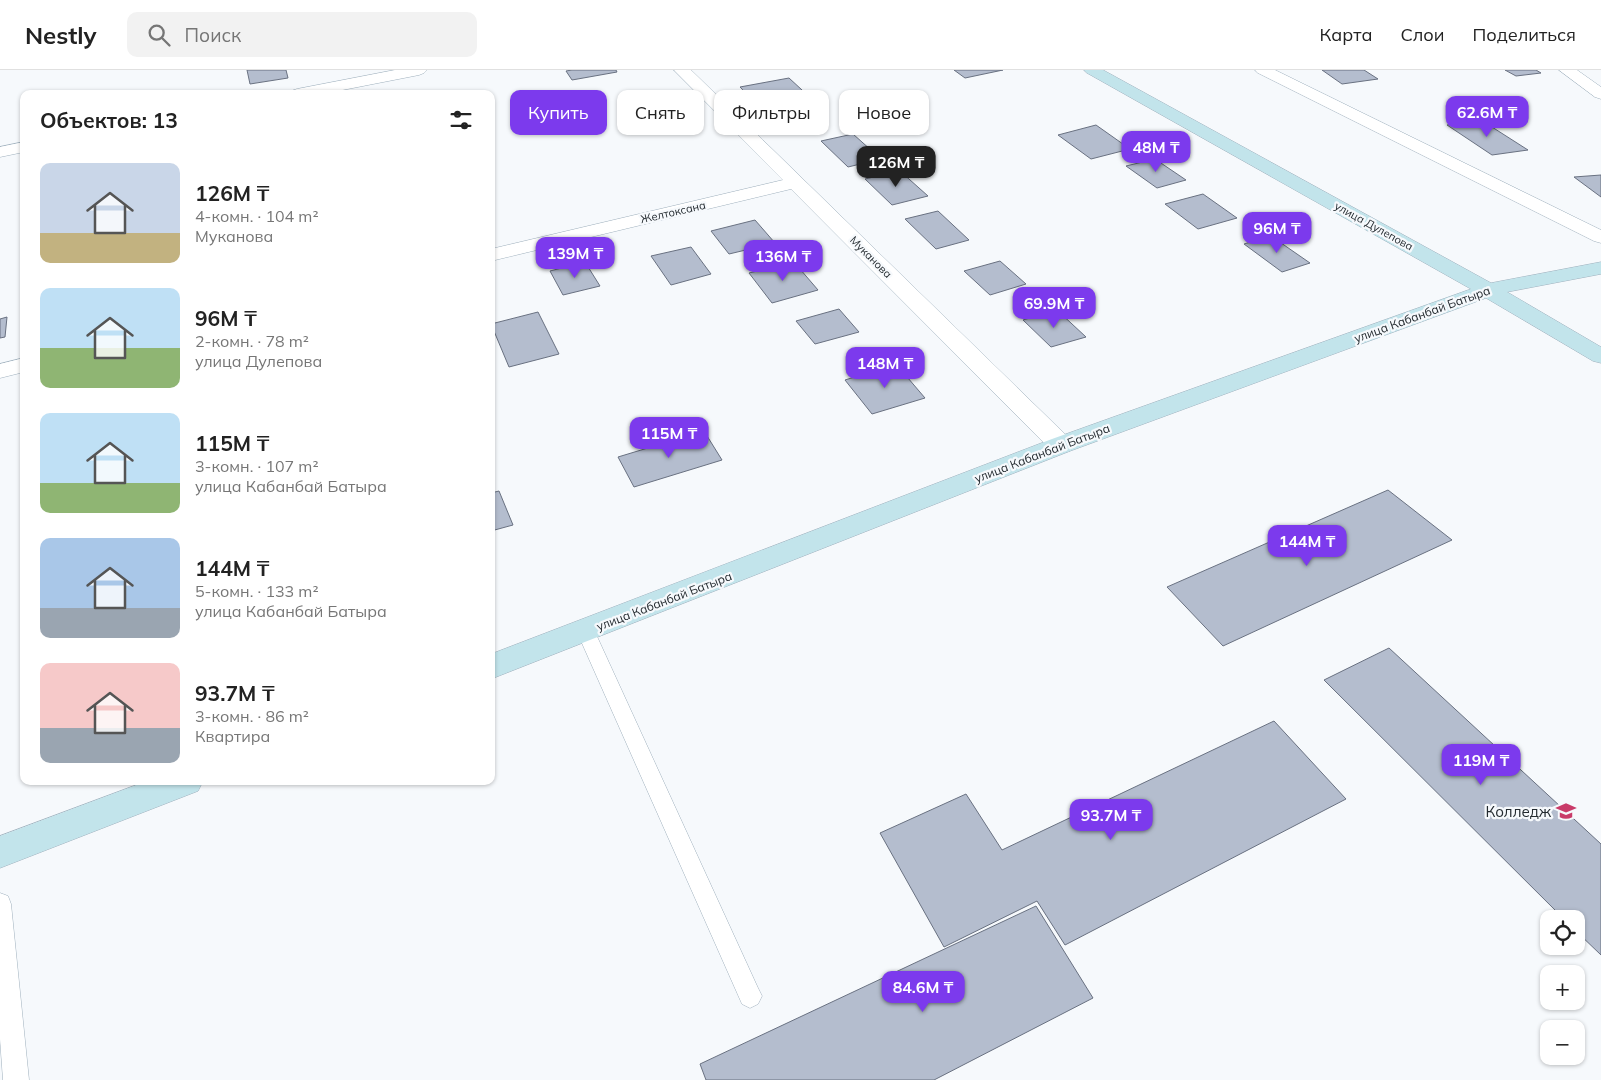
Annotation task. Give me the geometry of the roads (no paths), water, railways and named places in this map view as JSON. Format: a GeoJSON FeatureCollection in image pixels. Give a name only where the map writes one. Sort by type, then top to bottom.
{"type":"FeatureCollection","features":[{"type":"Feature","properties":{"kind":"street"},"geometry":{"type":"LineString","coordinates":[[317,90],[419,70]]}},
{"type":"Feature","properties":{"kind":"street","name":"Муканова"},"geometry":{"type":"LineString","coordinates":[[682,70],[1061,445]]}},
{"type":"Feature","properties":{"kind":"street","name":"улица Дулепова"},"geometry":{"type":"LineString","coordinates":[[1092,70],[1488,290],[1601,356]]}},
{"type":"Feature","properties":{"kind":"street"},"geometry":{"type":"LineString","coordinates":[[1264,70],[1601,237]]}},
{"type":"Feature","properties":{"kind":"street"},"geometry":{"type":"LineString","coordinates":[[1567,70],[1601,94]]}},
{"type":"Feature","properties":{"kind":"street"},"geometry":{"type":"LineString","coordinates":[[0,152],[20,148]]}},
{"type":"Feature","properties":{"kind":"street","name":"Желтоксана"},"geometry":{"type":"LineString","coordinates":[[495,254],[796,182]]}},
{"type":"Feature","properties":{"kind":"street","name":"улица Кабанбай Батыра"},"geometry":{"type":"LineString","coordinates":[[495,666],[586,632],[1061,445],[1488,290],[1601,268]]}},
{"type":"Feature","properties":{"kind":"street"},"geometry":{"type":"LineString","coordinates":[[0,371],[20,366]]}},
{"type":"Feature","properties":{"kind":"street"},"geometry":{"type":"LineString","coordinates":[[0,852],[176,785]]}},
{"type":"Feature","properties":{"kind":"lane"},"geometry":{"type":"LineString","coordinates":[[586,632],[750,996]]}},
{"type":"Feature","properties":{"kind":"lane"},"geometry":{"type":"LineString","coordinates":[[0,904],[16,1080]]}},
{"type":"Feature","properties":{"kind":"place","name":"Колледж"},"geometry":{"type":"Point","coordinates":[1566,811]}}]}
